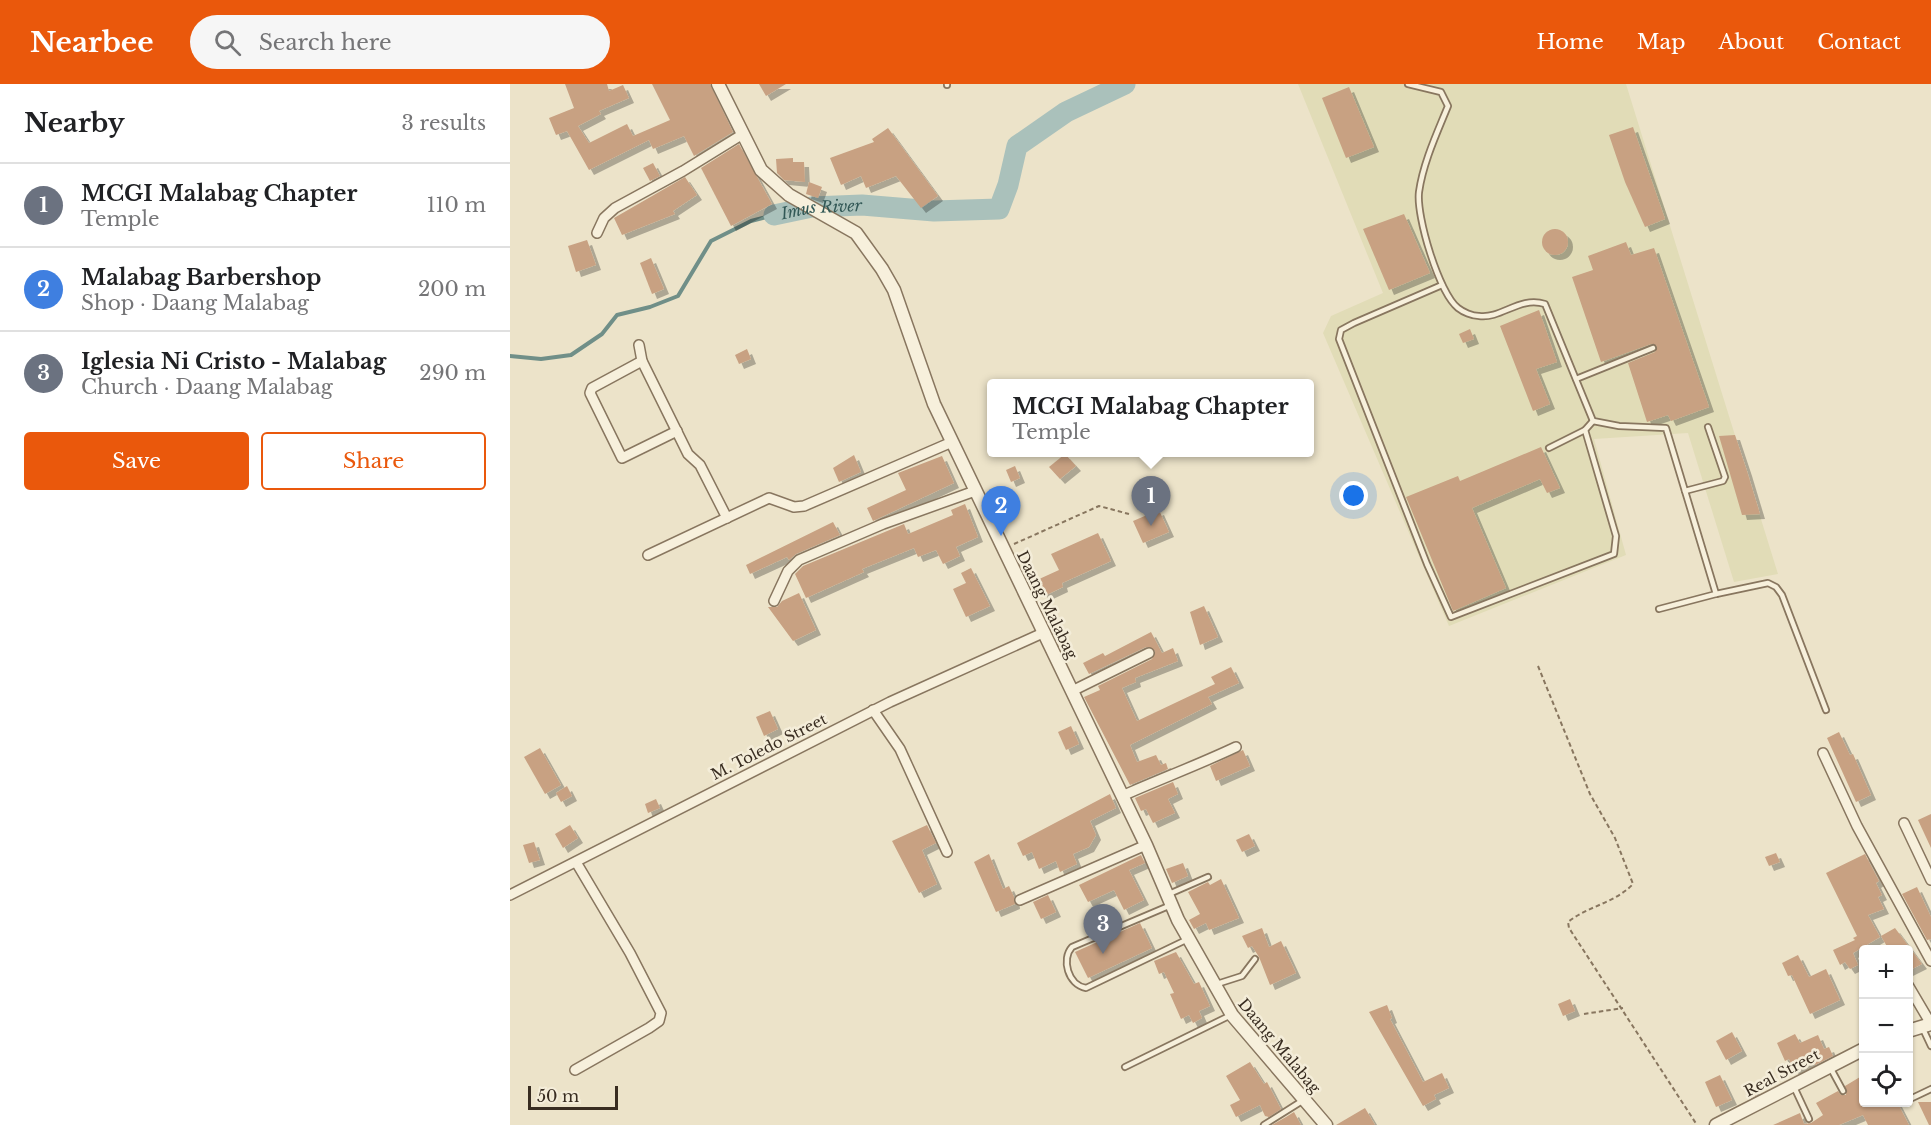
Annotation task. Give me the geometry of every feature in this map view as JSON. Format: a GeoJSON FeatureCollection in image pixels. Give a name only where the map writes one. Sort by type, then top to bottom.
{"type":"FeatureCollection","features":[{"type":"Feature","properties":{"kind":"street","name":"Daang Malabag"},"geometry":{"type":"LineString","coordinates":[[718,84],[761,170],[774,184],[856,233],[882,269],[894,290],[934,404],[1146,845],[1188,938],[1232,1015],[1304,1099],[1322,1124]]}},
{"type":"Feature","properties":{"kind":"street"},"geometry":{"type":"LineString","coordinates":[[597,233],[604,218],[615,208],[683,171],[743,134]]}},
{"type":"Feature","properties":{"kind":"street"},"geometry":{"type":"LineString","coordinates":[[639,345],[642,361],[676,431],[688,454],[700,465],[727,518]]}},
{"type":"Feature","properties":{"kind":"street"},"geometry":{"type":"LineString","coordinates":[[642,361],[595,386],[590,393],[594,405],[622,458],[676,431]]}},
{"type":"Feature","properties":{"kind":"street"},"geometry":{"type":"LineString","coordinates":[[648,555],[769,498],[794,507],[804,506],[952,442]]}},
{"type":"Feature","properties":{"kind":"street"},"geometry":{"type":"LineString","coordinates":[[774,601],[788,572],[799,560],[883,524],[975,490]]}},
{"type":"Feature","properties":{"kind":"street","name":"M. Toledo Street"},"geometry":{"type":"LineString","coordinates":[[510,895],[873,710],[949,673],[1044,632]]}},
{"type":"Feature","properties":{"kind":"street"},"geometry":{"type":"LineString","coordinates":[[1072,691],[1149,653]]}},
{"type":"Feature","properties":{"kind":"street"},"geometry":{"type":"LineString","coordinates":[[873,710],[900,749],[947,852]]}},
{"type":"Feature","properties":{"kind":"street"},"geometry":{"type":"LineString","coordinates":[[1122,796],[1170,775],[1188,771],[1236,747]]}},
{"type":"Feature","properties":{"kind":"street"},"geometry":{"type":"LineString","coordinates":[[1823,753],[1857,826],[1927,946],[1931,961]]}},
{"type":"Feature","properties":{"kind":"street"},"geometry":{"type":"LineString","coordinates":[[1904,823],[1931,880]]}},
{"type":"Feature","properties":{"kind":"street"},"geometry":{"type":"LineString","coordinates":[[1020,900],[1146,845]]}},
{"type":"Feature","properties":{"kind":"street"},"geometry":{"type":"LineString","coordinates":[[575,1070],[649,1028],[659,1021],[661,1013],[630,953],[576,862]]}},
{"type":"Feature","properties":{"kind":"street"},"geometry":{"type":"LineString","coordinates":[[1913,995],[1928,1025],[1913,1030]]}},
{"type":"Feature","properties":{"kind":"street","name":"Real Street"},"geometry":{"type":"LineString","coordinates":[[1724,1123],[1792,1084],[1859,1051]]}},
{"type":"Feature","properties":{"kind":"lane"},"geometry":{"type":"LineString","coordinates":[[1408,84],[1441,92],[1448,106],[1434,141],[1419,194],[1424,232],[1442,285],[1457,308],[1481,317],[1532,300],[1545,304],[1593,421]]}},
{"type":"Feature","properties":{"kind":"lane"},"geometry":{"type":"LineString","coordinates":[[1442,285],[1354,323],[1341,330],[1339,339],[1427,564],[1451,617],[1454,618],[1614,555],[1616,536],[1585,430]]}},
{"type":"Feature","properties":{"kind":"lane"},"geometry":{"type":"LineString","coordinates":[[1576,379],[1653,348]]}},
{"type":"Feature","properties":{"kind":"lane"},"geometry":{"type":"LineString","coordinates":[[1549,448],[1585,430],[1593,421]]}},
{"type":"Feature","properties":{"kind":"lane"},"geometry":{"type":"LineString","coordinates":[[1593,421],[1619,426],[1666,428],[1716,594]]}},
{"type":"Feature","properties":{"kind":"lane"},"geometry":{"type":"LineString","coordinates":[[1685,491],[1723,481],[1725,477],[1708,427]]}},
{"type":"Feature","properties":{"kind":"lane"},"geometry":{"type":"LineString","coordinates":[[1659,609],[1768,583],[1776,587],[1826,710]]}},
{"type":"Feature","properties":{"kind":"lane"},"geometry":{"type":"LineString","coordinates":[[1188,938],[1086,988],[1078,987],[1073,981],[1066,963],[1067,953],[1072,947],[1169,900],[1208,877]]}},
{"type":"Feature","properties":{"kind":"lane"},"geometry":{"type":"LineString","coordinates":[[1214,986],[1242,976],[1255,959]]}},
{"type":"Feature","properties":{"kind":"lane"},"geometry":{"type":"LineString","coordinates":[[1125,1067],[1232,1015]]}},
{"type":"Feature","properties":{"kind":"lane"},"geometry":{"type":"LineString","coordinates":[[1928,1025],[1931,1046]]}},
{"type":"Feature","properties":{"kind":"lane"},"geometry":{"type":"LineString","coordinates":[[1828,1065],[1843,1091]]}},
{"type":"Feature","properties":{"kind":"lane"},"geometry":{"type":"LineString","coordinates":[[1792,1084],[1809,1119]]}},
{"type":"Feature","properties":{"kind":"lane"},"geometry":{"type":"LineString","coordinates":[[1913,1098],[1931,1089]]}},
{"type":"Feature","properties":{"kind":"lane"},"geometry":{"type":"LineString","coordinates":[[1264,1125],[1304,1099]]}},
{"type":"Feature","properties":{"kind":"path"},"geometry":{"type":"LineString","coordinates":[[1003,549],[1099,506],[1129,514]]}},
{"type":"Feature","properties":{"kind":"path"},"geometry":{"type":"LineString","coordinates":[[1538,666],[1590,794],[1628,865],[1633,884],[1623,894],[1568,922],[1697,1125]]}},
{"type":"Feature","properties":{"kind":"path"},"geometry":{"type":"LineString","coordinates":[[1584,1014],[1623,1008]]}},
{"type":"Feature","properties":{"kind":"shaded area"},"geometry":{"type":"Polygon","coordinates":[[[1298,84],[1626,84],[1778,574],[1734,582],[1688,433],[1594,439],[1626,555],[1449,626],[1323,333],[1331,316],[1383,293],[1298,84]]]}},
{"type":"Feature","properties":{"kind":"building"},"geometry":{"type":"Polygon","coordinates":[[[565,84],[607,84],[609,91],[623,85],[629,98],[599,111],[601,114],[578,126],[589,143],[627,124],[633,136],[670,120],[652,84],[710,84],[733,132],[694,156],[684,136],[653,149],[649,140],[589,170],[567,131],[556,135],[549,118],[574,108],[565,84]]]}},
{"type":"Feature","properties":{"kind":"building"},"geometry":{"type":"Polygon","coordinates":[[[759,84],[786,84],[766,96],[759,84]]]}},
{"type":"Feature","properties":{"kind":"building"},"geometry":{"type":"Polygon","coordinates":[[[1349,87],[1374,147],[1346,158],[1322,98],[1349,87]]]}},
{"type":"Feature","properties":{"kind":"building"},"geometry":{"type":"Polygon","coordinates":[[[1633,127],[1665,219],[1645,227],[1625,182],[1609,135],[1633,127]]]}},
{"type":"Feature","properties":{"kind":"building"},"geometry":{"type":"Polygon","coordinates":[[[888,128],[938,196],[921,208],[896,176],[866,188],[861,176],[841,185],[830,158],[874,142],[872,139],[888,128]]]}},
{"type":"Feature","properties":{"kind":"building"},"geometry":{"type":"Polygon","coordinates":[[[739,144],[772,204],[731,226],[701,168],[739,144]]]}},
{"type":"Feature","properties":{"kind":"building"},"geometry":{"type":"Polygon","coordinates":[[[793,158],[793,162],[804,162],[805,182],[784,180],[777,173],[776,159],[793,158]]]}},
{"type":"Feature","properties":{"kind":"building"},"geometry":{"type":"Polygon","coordinates":[[[653,163],[660,176],[650,181],[643,168],[653,163]]]}},
{"type":"Feature","properties":{"kind":"building"},"geometry":{"type":"Polygon","coordinates":[[[685,177],[697,195],[673,211],[675,214],[622,235],[614,218],[685,177]]]}},
{"type":"Feature","properties":{"kind":"building"},"geometry":{"type":"Polygon","coordinates":[[[809,182],[822,187],[818,198],[806,194],[809,182]]]}},
{"type":"Feature","properties":{"kind":"building"},"geometry":{"type":"Polygon","coordinates":[[[1404,214],[1430,273],[1389,290],[1363,229],[1404,214]]]}},
{"type":"Feature","properties":{"kind":"building"},"geometry":{"type":"Polygon","coordinates":[[[1555,229],[1564,233],[1568,242],[1564,251],[1555,255],[1546,251],[1542,242],[1546,233],[1555,229]]]}},
{"type":"Feature","properties":{"kind":"building"},"geometry":{"type":"Polygon","coordinates":[[[587,240],[596,265],[576,272],[568,246],[587,240]]]}},
{"type":"Feature","properties":{"kind":"building"},"geometry":{"type":"Polygon","coordinates":[[[1626,242],[1631,255],[1654,248],[1709,407],[1671,421],[1668,415],[1647,422],[1628,363],[1655,352],[1657,346],[1651,344],[1601,362],[1572,277],[1593,270],[1588,256],[1626,242]]]}},
{"type":"Feature","properties":{"kind":"building"},"geometry":{"type":"Polygon","coordinates":[[[651,258],[664,289],[652,294],[640,263],[651,258]]]}},
{"type":"Feature","properties":{"kind":"building"},"geometry":{"type":"Polygon","coordinates":[[[1539,310],[1557,362],[1536,369],[1550,404],[1533,411],[1500,326],[1539,310]]]}},
{"type":"Feature","properties":{"kind":"building"},"geometry":{"type":"Polygon","coordinates":[[[1470,329],[1474,339],[1463,343],[1459,334],[1470,329]]]}},
{"type":"Feature","properties":{"kind":"building"},"geometry":{"type":"Polygon","coordinates":[[[747,349],[751,359],[739,364],[735,355],[747,349]]]}},
{"type":"Feature","properties":{"kind":"building"},"geometry":{"type":"Polygon","coordinates":[[[1735,435],[1760,514],[1742,515],[1719,436],[1735,435]]]}},
{"type":"Feature","properties":{"kind":"building"},"geometry":{"type":"Polygon","coordinates":[[[1541,447],[1560,488],[1547,493],[1540,479],[1472,508],[1506,588],[1453,611],[1406,497],[1458,476],[1460,481],[1541,447]]]}},
{"type":"Feature","properties":{"kind":"building"},"geometry":{"type":"Polygon","coordinates":[[[854,455],[861,472],[839,482],[833,468],[854,455]]]}},
{"type":"Feature","properties":{"kind":"building"},"geometry":{"type":"Polygon","coordinates":[[[942,456],[954,483],[873,521],[867,508],[906,490],[898,473],[942,456]]]}},
{"type":"Feature","properties":{"kind":"building"},"geometry":{"type":"Polygon","coordinates":[[[1061,457],[1068,457],[1076,466],[1060,479],[1049,467],[1061,457]]]}},
{"type":"Feature","properties":{"kind":"building"},"geometry":{"type":"Polygon","coordinates":[[[1015,466],[1020,478],[1011,482],[1006,470],[1015,466]]]}},
{"type":"Feature","properties":{"kind":"building"},"geometry":{"type":"Polygon","coordinates":[[[999,489],[1008,509],[996,515],[987,495],[999,489]]]}},
{"type":"Feature","properties":{"kind":"building"},"geometry":{"type":"Polygon","coordinates":[[[965,504],[978,537],[956,547],[960,556],[943,564],[936,550],[918,557],[914,548],[862,569],[864,572],[806,598],[795,574],[803,566],[904,524],[908,534],[953,515],[951,510],[965,504]]]}},
{"type":"Feature","properties":{"kind":"building"},"geometry":{"type":"Polygon","coordinates":[[[1159,510],[1169,532],[1143,543],[1133,521],[1159,510]]]}},
{"type":"Feature","properties":{"kind":"building"},"geometry":{"type":"Polygon","coordinates":[[[833,522],[840,535],[796,554],[789,560],[787,557],[750,574],[746,565],[833,522]]]}},
{"type":"Feature","properties":{"kind":"building"},"geometry":{"type":"Polygon","coordinates":[[[1098,533],[1111,561],[1062,583],[1063,587],[1044,596],[1037,580],[1059,570],[1051,554],[1098,533]]]}},
{"type":"Feature","properties":{"kind":"building"},"geometry":{"type":"Polygon","coordinates":[[[971,568],[990,606],[966,617],[953,589],[966,583],[961,573],[971,568]]]}},
{"type":"Feature","properties":{"kind":"building"},"geometry":{"type":"Polygon","coordinates":[[[799,593],[816,630],[793,641],[768,607],[777,607],[782,601],[799,593]]]}},
{"type":"Feature","properties":{"kind":"building"},"geometry":{"type":"Polygon","coordinates":[[[1204,606],[1218,637],[1200,645],[1190,612],[1204,606]]]}},
{"type":"Feature","properties":{"kind":"building"},"geometry":{"type":"Polygon","coordinates":[[[1151,632],[1162,653],[1173,648],[1178,661],[1135,678],[1136,682],[1122,688],[1137,721],[1215,684],[1211,677],[1231,667],[1239,683],[1208,697],[1212,704],[1130,745],[1137,762],[1156,755],[1161,765],[1166,763],[1168,769],[1130,785],[1084,697],[1100,690],[1098,686],[1152,659],[1155,651],[1146,647],[1089,674],[1083,663],[1103,653],[1105,656],[1151,632]]]}},
{"type":"Feature","properties":{"kind":"building"},"geometry":{"type":"Polygon","coordinates":[[[770,711],[778,729],[764,736],[756,717],[770,711]]]}},
{"type":"Feature","properties":{"kind":"building"},"geometry":{"type":"Polygon","coordinates":[[[1071,726],[1079,744],[1066,750],[1058,732],[1071,726]]]}},
{"type":"Feature","properties":{"kind":"building"},"geometry":{"type":"Polygon","coordinates":[[[1839,732],[1850,755],[1853,754],[1871,795],[1856,802],[1827,738],[1839,732]]]}},
{"type":"Feature","properties":{"kind":"building"},"geometry":{"type":"Polygon","coordinates":[[[540,748],[561,785],[545,794],[524,757],[540,748]]]}},
{"type":"Feature","properties":{"kind":"building"},"geometry":{"type":"Polygon","coordinates":[[[1243,750],[1250,766],[1216,781],[1210,766],[1243,750]]]}},
{"type":"Feature","properties":{"kind":"building"},"geometry":{"type":"Polygon","coordinates":[[[1173,782],[1178,794],[1168,799],[1175,813],[1153,823],[1146,809],[1141,811],[1135,798],[1173,782]]]}},
{"type":"Feature","properties":{"kind":"building"},"geometry":{"type":"Polygon","coordinates":[[[567,786],[572,796],[561,802],[556,793],[567,786]]]}},
{"type":"Feature","properties":{"kind":"building"},"geometry":{"type":"Polygon","coordinates":[[[1110,794],[1116,808],[1090,821],[1096,835],[1089,847],[1073,854],[1077,864],[1060,872],[1056,861],[1039,869],[1032,852],[1023,856],[1017,843],[1110,794]]]}},
{"type":"Feature","properties":{"kind":"building"},"geometry":{"type":"Polygon","coordinates":[[[656,799],[660,808],[648,813],[645,804],[656,799]]]}},
{"type":"Feature","properties":{"kind":"building"},"geometry":{"type":"Polygon","coordinates":[[[1931,814],[1931,848],[1918,820],[1931,814]]]}},
{"type":"Feature","properties":{"kind":"building"},"geometry":{"type":"Polygon","coordinates":[[[570,825],[578,838],[563,848],[555,834],[570,825]]]}},
{"type":"Feature","properties":{"kind":"building"},"geometry":{"type":"Polygon","coordinates":[[[927,825],[936,843],[922,850],[937,884],[919,893],[892,841],[927,825]]]}},
{"type":"Feature","properties":{"kind":"building"},"geometry":{"type":"Polygon","coordinates":[[[1249,834],[1255,846],[1242,852],[1236,840],[1249,834]]]}},
{"type":"Feature","properties":{"kind":"building"},"geometry":{"type":"Polygon","coordinates":[[[534,842],[540,860],[529,863],[523,845],[534,842]]]}},
{"type":"Feature","properties":{"kind":"building"},"geometry":{"type":"Polygon","coordinates":[[[1776,853],[1780,862],[1769,866],[1765,857],[1776,853]]]}},
{"type":"Feature","properties":{"kind":"building"},"geometry":{"type":"Polygon","coordinates":[[[989,854],[1003,889],[1009,886],[1015,904],[996,912],[974,862],[989,854]]]}},
{"type":"Feature","properties":{"kind":"building"},"geometry":{"type":"Polygon","coordinates":[[[1865,854],[1879,881],[1876,883],[1882,895],[1878,897],[1884,909],[1868,915],[1880,937],[1866,945],[1859,945],[1859,949],[1853,953],[1858,965],[1850,969],[1845,962],[1840,965],[1833,950],[1855,940],[1853,938],[1857,936],[1826,873],[1865,854]]]}},
{"type":"Feature","properties":{"kind":"building"},"geometry":{"type":"Polygon","coordinates":[[[1141,855],[1145,863],[1129,870],[1144,900],[1124,910],[1114,890],[1088,902],[1079,885],[1141,855]]]}},
{"type":"Feature","properties":{"kind":"building"},"geometry":{"type":"Polygon","coordinates":[[[1183,863],[1188,876],[1172,883],[1166,869],[1183,863]]]}},
{"type":"Feature","properties":{"kind":"building"},"geometry":{"type":"Polygon","coordinates":[[[1221,879],[1239,918],[1209,930],[1206,923],[1194,929],[1189,920],[1200,914],[1188,892],[1208,882],[1210,885],[1221,879]]]}},
{"type":"Feature","properties":{"kind":"building"},"geometry":{"type":"Polygon","coordinates":[[[1917,887],[1931,917],[1931,939],[1927,940],[1902,894],[1917,887]]]}},
{"type":"Feature","properties":{"kind":"building"},"geometry":{"type":"Polygon","coordinates":[[[1048,895],[1056,912],[1041,919],[1033,902],[1048,895]]]}},
{"type":"Feature","properties":{"kind":"building"},"geometry":{"type":"Polygon","coordinates":[[[1140,923],[1152,948],[1088,978],[1075,952],[1140,923]]]}},
{"type":"Feature","properties":{"kind":"building"},"geometry":{"type":"Polygon","coordinates":[[[1262,928],[1269,947],[1281,941],[1296,973],[1270,985],[1259,957],[1252,946],[1248,948],[1242,936],[1262,928]]]}},
{"type":"Feature","properties":{"kind":"building"},"geometry":{"type":"Polygon","coordinates":[[[1895,928],[1908,945],[1886,945],[1881,936],[1895,928]]]}},
{"type":"Feature","properties":{"kind":"building"},"geometry":{"type":"Polygon","coordinates":[[[1176,952],[1194,984],[1199,982],[1210,1006],[1199,1011],[1202,1018],[1193,1023],[1189,1015],[1181,1019],[1170,994],[1174,993],[1164,972],[1159,974],[1154,961],[1176,952]]]}},
{"type":"Feature","properties":{"kind":"building"},"geometry":{"type":"Polygon","coordinates":[[[1913,952],[1922,964],[1913,968],[1913,952]]]}},
{"type":"Feature","properties":{"kind":"building"},"geometry":{"type":"Polygon","coordinates":[[[1798,955],[1809,977],[1826,969],[1840,1000],[1810,1014],[1792,975],[1788,976],[1782,963],[1798,955]]]}},
{"type":"Feature","properties":{"kind":"building"},"geometry":{"type":"Polygon","coordinates":[[[1570,999],[1575,1011],[1563,1016],[1558,1004],[1570,999]]]}},
{"type":"Feature","properties":{"kind":"building"},"geometry":{"type":"Polygon","coordinates":[[[1387,1005],[1392,1018],[1390,1019],[1423,1082],[1442,1073],[1449,1088],[1434,1095],[1436,1099],[1423,1106],[1369,1012],[1387,1005]]]}},
{"type":"Feature","properties":{"kind":"building"},"geometry":{"type":"Polygon","coordinates":[[[1732,1032],[1742,1051],[1726,1060],[1716,1041],[1732,1032]]]}},
{"type":"Feature","properties":{"kind":"building"},"geometry":{"type":"Polygon","coordinates":[[[1795,1034],[1800,1043],[1818,1035],[1824,1049],[1829,1047],[1833,1056],[1815,1065],[1814,1061],[1794,1070],[1789,1059],[1785,1061],[1777,1043],[1795,1034]]]}},
{"type":"Feature","properties":{"kind":"building"},"geometry":{"type":"Polygon","coordinates":[[[1250,1062],[1264,1084],[1267,1082],[1281,1109],[1269,1117],[1265,1116],[1260,1105],[1236,1117],[1230,1105],[1240,1100],[1226,1076],[1250,1062]]]}},
{"type":"Feature","properties":{"kind":"building"},"geometry":{"type":"Polygon","coordinates":[[[1720,1075],[1732,1100],[1716,1107],[1705,1082],[1720,1075]]]}},
{"type":"Feature","properties":{"kind":"building"},"geometry":{"type":"Polygon","coordinates":[[[1859,1078],[1859,1107],[1900,1107],[1909,1125],[1868,1125],[1863,1115],[1839,1125],[1773,1125],[1800,1113],[1804,1124],[1811,1123],[1823,1115],[1816,1103],[1838,1091],[1841,1095],[1846,1095],[1845,1086],[1859,1078]]]}},
{"type":"Feature","properties":{"kind":"building"},"geometry":{"type":"Polygon","coordinates":[[[1753,1086],[1757,1095],[1749,1099],[1744,1090],[1753,1086]]]}},
{"type":"Feature","properties":{"kind":"building"},"geometry":{"type":"Polygon","coordinates":[[[1918,1102],[1931,1102],[1931,1125],[1929,1125],[1918,1102]]]}},
{"type":"Feature","properties":{"kind":"building"},"geometry":{"type":"Polygon","coordinates":[[[1365,1108],[1375,1125],[1336,1125],[1365,1108]]]}},
{"type":"Feature","properties":{"kind":"building"},"geometry":{"type":"Polygon","coordinates":[[[1294,1112],[1301,1125],[1272,1125],[1286,1117],[1294,1112]]]}},
{"type":"Feature","properties":{"kind":"waterway","name":"Imus River"},"geometry":{"type":"LineString","coordinates":[[774,215],[812,207],[862,205],[934,211],[999,209],[1008,185],[1017,146],[1066,112],[1125,84]]}},
{"type":"Feature","properties":{"kind":"waterway","name":"Imus River"},"geometry":{"type":"LineString","coordinates":[[510,356],[541,359],[571,355],[602,334],[617,315],[650,307],[678,296],[711,241],[751,221],[774,215]]}},
{"type":"Feature","properties":{"kind":"place","name":"MCGI Malabag Chapter"},"geometry":{"type":"Point","coordinates":[1151,526]}},
{"type":"Feature","properties":{"kind":"place","name":"Malabag Barbershop"},"geometry":{"type":"Point","coordinates":[1001,536]}},
{"type":"Feature","properties":{"kind":"place","name":"Iglesia Ni Cristo - Malabag"},"geometry":{"type":"Point","coordinates":[1103,954]}}]}
